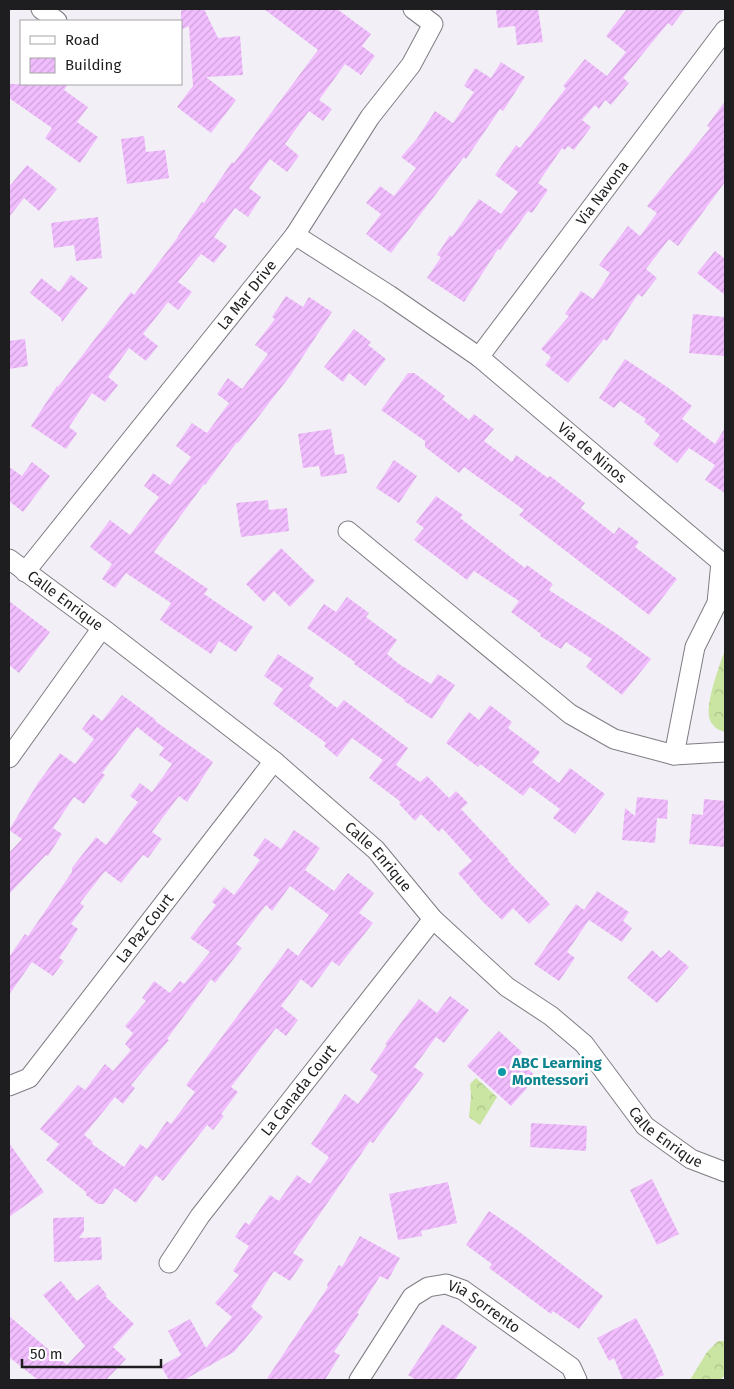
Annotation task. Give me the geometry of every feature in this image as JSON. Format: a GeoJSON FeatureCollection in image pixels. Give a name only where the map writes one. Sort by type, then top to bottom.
{"type":"FeatureCollection","features":[{"type":"Feature","properties":{"kind":"street"},"geometry":{"type":"LineString","coordinates":[[41,9],[56,20]]}},
{"type":"Feature","properties":{"kind":"street","name":"La Mar Drive"},"geometry":{"type":"LineString","coordinates":[[25,572],[295,235],[370,117],[411,65],[433,24],[413,9]]}},
{"type":"Feature","properties":{"kind":"street","name":"Via Navona"},"geometry":{"type":"LineString","coordinates":[[479,358],[725,30]]}},
{"type":"Feature","properties":{"kind":"street","name":"Via de Ninos"},"geometry":{"type":"LineString","coordinates":[[295,235],[479,358],[721,562],[718,603],[695,647],[674,754]]}},
{"type":"Feature","properties":{"kind":"street"},"geometry":{"type":"LineString","coordinates":[[348,531],[570,714],[614,739],[674,754],[725,752]]}},
{"type":"Feature","properties":{"kind":"street","name":"Calle Enrique"},"geometry":{"type":"LineString","coordinates":[[9,559],[102,628],[274,761],[376,850],[433,919],[507,987],[551,1016],[584,1044],[645,1126],[691,1159],[725,1172]]}},
{"type":"Feature","properties":{"kind":"street"},"geometry":{"type":"LineString","coordinates":[[9,758],[102,628]]}},
{"type":"Feature","properties":{"kind":"street","name":"La Paz Court"},"geometry":{"type":"LineString","coordinates":[[9,1086],[29,1078],[274,761]]}},
{"type":"Feature","properties":{"kind":"street","name":"La Canada Court"},"geometry":{"type":"LineString","coordinates":[[168,1263],[200,1216],[433,919]]}},
{"type":"Feature","properties":{"kind":"street","name":"Via Sorrento"},"geometry":{"type":"LineString","coordinates":[[360,1380],[412,1297],[428,1287],[446,1284],[463,1290],[570,1368],[576,1380]]}},
{"type":"Feature","properties":{"kind":"green space"},"geometry":{"type":"Polygon","coordinates":[[[725,650],[725,732],[713,725],[710,720],[709,705],[713,685],[725,650]]]}},
{"type":"Feature","properties":{"kind":"green space"},"geometry":{"type":"Polygon","coordinates":[[[476,1078],[497,1097],[480,1125],[469,1117],[470,1084],[476,1078]]]}},
{"type":"Feature","properties":{"kind":"green space"},"geometry":{"type":"Polygon","coordinates":[[[718,1341],[725,1341],[725,1374],[721,1380],[690,1380],[707,1352],[718,1341]]]}},
{"type":"Feature","properties":{"kind":"building"},"geometry":{"type":"Polygon","coordinates":[[[181,9],[204,9],[218,38],[240,36],[243,75],[206,77],[236,100],[211,133],[177,107],[193,86],[189,26],[182,30],[181,9]]]}},
{"type":"Feature","properties":{"kind":"building"},"geometry":{"type":"Polygon","coordinates":[[[264,9],[337,9],[371,34],[362,46],[375,56],[361,75],[345,64],[319,100],[332,109],[323,121],[309,111],[285,144],[299,156],[287,172],[270,159],[249,188],[261,197],[248,217],[235,208],[214,237],[227,246],[214,263],[201,254],[178,282],[192,292],[178,310],[168,302],[143,334],[158,346],[146,361],[129,348],[108,377],[118,385],[105,402],[92,393],[69,427],[77,433],[66,449],[31,426],[57,386],[131,292],[134,295],[202,202],[204,203],[232,162],[234,163],[318,50],[264,9]]]}},
{"type":"Feature","properties":{"kind":"building"},"geometry":{"type":"Polygon","coordinates":[[[496,9],[538,9],[543,42],[517,45],[515,26],[498,28],[496,9]]]}},
{"type":"Feature","properties":{"kind":"building"},"geometry":{"type":"Polygon","coordinates":[[[627,9],[685,9],[672,26],[668,23],[623,78],[629,83],[611,105],[605,100],[599,109],[595,105],[582,120],[591,127],[574,150],[568,146],[565,150],[562,148],[538,183],[548,190],[532,213],[528,211],[500,250],[498,249],[464,302],[427,278],[441,257],[437,255],[450,235],[452,237],[479,199],[501,214],[518,192],[495,175],[516,145],[520,148],[566,88],[563,86],[585,59],[607,76],[626,52],[606,36],[627,9]]]}},
{"type":"Feature","properties":{"kind":"building"},"geometry":{"type":"Polygon","coordinates":[[[501,62],[525,77],[503,111],[500,109],[466,159],[464,157],[391,253],[366,234],[381,214],[366,203],[380,186],[394,196],[416,168],[401,157],[416,140],[435,111],[453,123],[474,92],[464,86],[475,68],[491,78],[501,62]]]}},
{"type":"Feature","properties":{"kind":"building"},"geometry":{"type":"Polygon","coordinates":[[[9,84],[67,85],[64,90],[88,107],[77,122],[98,137],[80,163],[45,138],[52,128],[9,98],[9,84]]]}},
{"type":"Feature","properties":{"kind":"building"},"geometry":{"type":"Polygon","coordinates":[[[725,101],[725,182],[678,246],[669,239],[646,269],[657,278],[642,297],[638,294],[607,341],[604,339],[568,383],[545,365],[551,357],[541,349],[569,316],[565,314],[581,291],[593,299],[610,273],[599,265],[628,226],[640,236],[657,213],[647,206],[710,128],[707,126],[725,101]]]}},
{"type":"Feature","properties":{"kind":"building"},"geometry":{"type":"Polygon","coordinates":[[[144,136],[146,152],[165,150],[169,178],[127,184],[121,139],[144,136]]]}},
{"type":"Feature","properties":{"kind":"building"},"geometry":{"type":"Polygon","coordinates":[[[27,165],[57,189],[39,211],[24,198],[9,217],[9,187],[27,165]]]}},
{"type":"Feature","properties":{"kind":"building"},"geometry":{"type":"Polygon","coordinates":[[[98,217],[102,258],[76,261],[74,245],[54,248],[51,223],[98,217]]]}},
{"type":"Feature","properties":{"kind":"building"},"geometry":{"type":"Polygon","coordinates":[[[715,251],[725,259],[725,295],[697,273],[715,251]]]}},
{"type":"Feature","properties":{"kind":"building"},"geometry":{"type":"Polygon","coordinates":[[[71,275],[88,288],[62,322],[61,318],[30,293],[41,278],[59,292],[71,275]]]}},
{"type":"Feature","properties":{"kind":"building"},"geometry":{"type":"Polygon","coordinates":[[[286,296],[303,307],[309,297],[332,312],[290,376],[204,484],[154,552],[208,589],[204,594],[253,627],[236,652],[219,641],[211,654],[160,620],[171,603],[126,573],[115,588],[102,579],[112,564],[90,547],[110,520],[130,535],[159,497],[144,486],[153,473],[170,485],[191,457],[176,446],[192,423],[207,433],[229,403],[217,394],[228,378],[242,389],[268,354],[255,345],[275,319],[272,317],[286,296]]]}},
{"type":"Feature","properties":{"kind":"building"},"geometry":{"type":"Polygon","coordinates":[[[693,314],[725,317],[725,356],[689,353],[693,314]]]}},
{"type":"Feature","properties":{"kind":"building"},"geometry":{"type":"Polygon","coordinates":[[[354,329],[371,342],[368,345],[386,359],[365,386],[349,373],[343,382],[324,367],[354,329]]]}},
{"type":"Feature","properties":{"kind":"building"},"geometry":{"type":"Polygon","coordinates":[[[25,339],[28,366],[9,369],[9,341],[25,339]]]}},
{"type":"Feature","properties":{"kind":"building"},"geometry":{"type":"Polygon","coordinates":[[[625,359],[692,406],[682,419],[715,444],[725,428],[725,493],[705,480],[715,465],[689,448],[677,463],[653,444],[660,435],[644,422],[646,419],[620,401],[614,408],[599,398],[625,359]]]}},
{"type":"Feature","properties":{"kind":"building"},"geometry":{"type":"Polygon","coordinates":[[[408,373],[414,373],[445,396],[442,399],[469,420],[474,414],[494,429],[484,441],[512,462],[516,455],[548,478],[550,476],[585,503],[581,508],[614,534],[619,527],[639,542],[635,547],[677,579],[649,615],[519,515],[524,510],[464,467],[459,473],[425,447],[425,441],[381,410],[408,373]]]}},
{"type":"Feature","properties":{"kind":"building"},"geometry":{"type":"Polygon","coordinates":[[[331,429],[335,455],[344,454],[347,473],[321,477],[319,466],[303,468],[298,434],[331,429]]]}},
{"type":"Feature","properties":{"kind":"building"},"geometry":{"type":"Polygon","coordinates":[[[394,460],[417,476],[399,503],[376,488],[394,460]]]}},
{"type":"Feature","properties":{"kind":"building"},"geometry":{"type":"Polygon","coordinates":[[[32,462],[50,476],[23,512],[9,501],[9,467],[22,476],[32,462]]]}},
{"type":"Feature","properties":{"kind":"building"},"geometry":{"type":"Polygon","coordinates":[[[436,496],[463,515],[460,518],[525,568],[527,565],[553,584],[549,590],[614,632],[651,659],[622,695],[586,667],[592,659],[566,642],[561,649],[540,636],[541,634],[511,612],[519,601],[474,571],[467,580],[414,540],[424,528],[416,522],[436,496]]]}},
{"type":"Feature","properties":{"kind":"building"},"geometry":{"type":"Polygon","coordinates":[[[268,500],[269,510],[287,508],[289,531],[241,537],[236,503],[268,500]]]}},
{"type":"Feature","properties":{"kind":"building"},"geometry":{"type":"Polygon","coordinates":[[[281,548],[315,581],[290,607],[274,591],[264,602],[246,584],[281,548]]]}},
{"type":"Feature","properties":{"kind":"building"},"geometry":{"type":"Polygon","coordinates":[[[347,597],[369,613],[366,617],[397,640],[387,654],[399,664],[431,684],[438,674],[455,685],[432,719],[404,701],[354,664],[355,662],[307,628],[324,604],[336,612],[347,597]]]}},
{"type":"Feature","properties":{"kind":"building"},"geometry":{"type":"Polygon","coordinates":[[[9,601],[50,632],[19,673],[9,665],[9,601]]]}},
{"type":"Feature","properties":{"kind":"building"},"geometry":{"type":"Polygon","coordinates":[[[278,654],[314,678],[309,686],[337,708],[344,700],[408,748],[396,765],[420,782],[427,776],[449,798],[456,791],[468,803],[461,809],[550,904],[529,924],[513,908],[502,920],[483,902],[458,873],[472,861],[442,828],[439,832],[421,814],[415,821],[399,804],[401,802],[369,778],[383,760],[352,738],[337,757],[324,746],[326,743],[273,704],[283,689],[264,676],[278,654]]]}},
{"type":"Feature","properties":{"kind":"building"},"geometry":{"type":"Polygon","coordinates":[[[122,695],[213,762],[187,802],[179,796],[152,832],[162,839],[148,858],[143,855],[121,883],[105,871],[80,903],[84,906],[71,924],[78,929],[59,958],[64,961],[53,976],[32,962],[9,995],[9,957],[25,934],[28,936],[72,872],[72,868],[96,837],[106,845],[138,802],[130,796],[140,783],[152,792],[172,764],[159,755],[164,748],[137,727],[102,773],[105,775],[84,804],[74,797],[53,828],[62,834],[48,856],[46,855],[9,894],[9,853],[22,839],[9,830],[38,783],[60,753],[75,764],[94,739],[82,729],[93,714],[102,721],[122,695]]]}},
{"type":"Feature","properties":{"kind":"building"},"geometry":{"type":"Polygon","coordinates":[[[490,705],[512,722],[508,728],[540,752],[532,762],[559,783],[570,768],[605,794],[575,834],[553,818],[560,809],[530,787],[523,796],[480,764],[478,767],[446,743],[469,712],[479,720],[490,705]]]}},
{"type":"Feature","properties":{"kind":"building"},"geometry":{"type":"Polygon","coordinates":[[[637,797],[668,800],[667,819],[657,818],[655,843],[622,840],[625,808],[635,816],[637,797]]]}},
{"type":"Feature","properties":{"kind":"building"},"geometry":{"type":"Polygon","coordinates":[[[704,799],[725,801],[725,847],[689,844],[692,814],[703,815],[704,799]]]}},
{"type":"Feature","properties":{"kind":"building"},"geometry":{"type":"Polygon","coordinates":[[[294,830],[320,848],[305,870],[334,891],[348,873],[374,893],[359,913],[373,923],[339,966],[332,961],[312,988],[301,979],[281,1006],[298,1020],[286,1036],[276,1028],[231,1087],[238,1092],[221,1114],[224,1116],[213,1130],[207,1125],[163,1181],[156,1175],[136,1203],[115,1188],[104,1204],[98,1204],[46,1160],[59,1144],[40,1129],[78,1085],[85,1090],[105,1064],[113,1071],[131,1050],[125,1044],[133,1033],[125,1026],[146,1001],[142,998],[154,981],[170,993],[180,981],[184,984],[210,952],[190,938],[216,905],[212,902],[224,887],[234,895],[260,860],[253,855],[265,838],[281,849],[294,830]],[[290,886],[272,911],[266,905],[236,944],[242,948],[215,983],[211,979],[167,1039],[169,1040],[131,1085],[135,1088],[123,1104],[115,1097],[84,1135],[93,1142],[92,1144],[124,1167],[140,1144],[147,1149],[167,1121],[171,1124],[195,1092],[186,1085],[288,948],[298,956],[329,915],[290,886]]]}},
{"type":"Feature","properties":{"kind":"building"},"geometry":{"type":"Polygon","coordinates":[[[597,891],[629,912],[623,921],[632,928],[622,942],[589,920],[567,952],[575,958],[559,981],[534,964],[576,904],[584,910],[597,891]]]}},
{"type":"Feature","properties":{"kind":"building"},"geometry":{"type":"Polygon","coordinates":[[[652,950],[661,958],[669,950],[689,967],[657,1003],[627,978],[652,950]]]}},
{"type":"Feature","properties":{"kind":"building"},"geometry":{"type":"Polygon","coordinates":[[[450,996],[469,1010],[444,1043],[436,1037],[414,1067],[424,1074],[373,1143],[370,1141],[293,1253],[304,1260],[290,1281],[274,1271],[251,1307],[263,1317],[234,1352],[184,1380],[169,1380],[161,1366],[181,1355],[168,1331],[190,1319],[206,1348],[232,1317],[215,1303],[239,1275],[233,1271],[249,1246],[235,1237],[245,1222],[249,1225],[270,1195],[279,1201],[297,1175],[310,1184],[329,1157],[311,1144],[345,1094],[358,1104],[378,1076],[370,1070],[387,1045],[385,1044],[419,999],[437,1013],[450,996]]]}},
{"type":"Feature","properties":{"kind":"building","name":"ABC Learning Montessori"},"geometry":{"type":"Polygon","coordinates":[[[499,1031],[522,1052],[516,1059],[537,1077],[511,1106],[467,1066],[499,1031]]]}},
{"type":"Feature","properties":{"kind":"building"},"geometry":{"type":"Polygon","coordinates":[[[531,1123],[587,1126],[586,1151],[530,1147],[531,1123]]]}},
{"type":"Feature","properties":{"kind":"building"},"geometry":{"type":"Polygon","coordinates":[[[9,1143],[44,1192],[9,1217],[9,1143]]]}},
{"type":"Feature","properties":{"kind":"building"},"geometry":{"type":"Polygon","coordinates":[[[652,1179],[679,1234],[657,1245],[630,1190],[652,1179]]]}},
{"type":"Feature","properties":{"kind":"building"},"geometry":{"type":"Polygon","coordinates":[[[448,1182],[457,1223],[421,1231],[422,1236],[398,1240],[389,1194],[448,1182]]]}},
{"type":"Feature","properties":{"kind":"building"},"geometry":{"type":"Polygon","coordinates":[[[489,1211],[517,1230],[603,1296],[579,1329],[553,1311],[551,1314],[489,1268],[492,1264],[466,1245],[489,1211]]]}},
{"type":"Feature","properties":{"kind":"building"},"geometry":{"type":"Polygon","coordinates":[[[84,1217],[84,1231],[79,1238],[101,1237],[102,1260],[54,1262],[53,1218],[84,1217]]]}},
{"type":"Feature","properties":{"kind":"building"},"geometry":{"type":"Polygon","coordinates":[[[360,1236],[400,1258],[388,1280],[380,1276],[357,1313],[359,1314],[334,1352],[340,1355],[325,1380],[266,1380],[328,1287],[327,1285],[339,1265],[342,1267],[360,1236]]]}},
{"type":"Feature","properties":{"kind":"building"},"geometry":{"type":"Polygon","coordinates":[[[61,1281],[77,1301],[98,1284],[107,1295],[105,1296],[134,1324],[113,1347],[126,1359],[106,1380],[38,1380],[9,1357],[9,1316],[67,1365],[85,1346],[43,1295],[61,1281]]]}},
{"type":"Feature","properties":{"kind":"building"},"geometry":{"type":"Polygon","coordinates":[[[636,1318],[654,1351],[664,1375],[652,1380],[623,1380],[614,1358],[609,1361],[597,1338],[636,1318]]]}},
{"type":"Feature","properties":{"kind":"building"},"geometry":{"type":"Polygon","coordinates":[[[442,1324],[477,1347],[455,1380],[416,1380],[408,1375],[442,1324]]]}},
{"type":"Feature","properties":{"kind":"place","name":"ABC Learning Montessori"},"geometry":{"type":"Point","coordinates":[502,1072]}}]}
